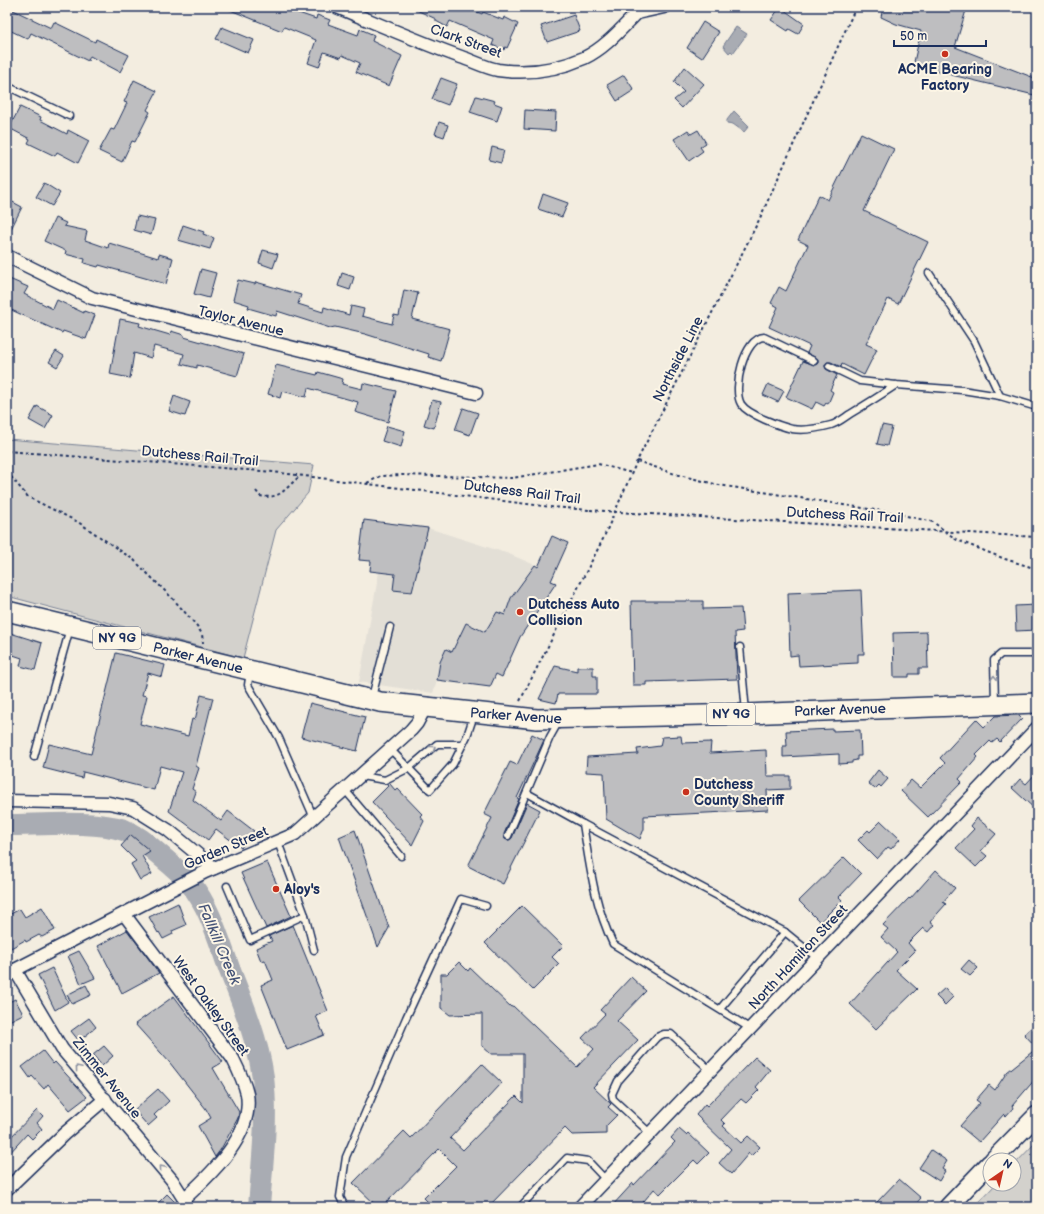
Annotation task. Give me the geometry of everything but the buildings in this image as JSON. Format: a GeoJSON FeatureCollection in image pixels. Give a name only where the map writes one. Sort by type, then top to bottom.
{"type":"FeatureCollection","features":[{"type":"Feature","properties":{"kind":"main road","name":"Parker Avenue"},"geometry":{"type":"LineString","coordinates":[[7,611],[371,701],[512,717],[560,719],[746,714],[1037,703]]}},
{"type":"Feature","properties":{"kind":"street","name":"Clark Street"},"geometry":{"type":"LineString","coordinates":[[337,7],[448,52],[497,70],[524,72],[548,70],[567,65],[585,57],[603,45],[639,10]]}},
{"type":"Feature","properties":{"kind":"street"},"geometry":{"type":"LineString","coordinates":[[639,10],[664,7]]}},
{"type":"Feature","properties":{"kind":"street","name":"Taylor Avenue"},"geometry":{"type":"LineString","coordinates":[[7,256],[92,298],[476,393]]}},
{"type":"Feature","properties":{"kind":"street","name":"Garden Street"},"geometry":{"type":"LineString","coordinates":[[11,972],[214,868],[295,834],[361,776],[417,723],[425,708]]}},
{"type":"Feature","properties":{"kind":"street","name":"North Hamilton Street"},"geometry":{"type":"LineString","coordinates":[[580,1207],[712,1071],[817,958],[1037,728]]}},
{"type":"Feature","properties":{"kind":"street"},"geometry":{"type":"LineString","coordinates":[[7,801],[109,803],[133,808],[168,830],[214,868]]}},
{"type":"Feature","properties":{"kind":"street","name":"West Oakley Street"},"geometry":{"type":"LineString","coordinates":[[124,914],[233,1059],[242,1077],[247,1096],[246,1117],[234,1146],[185,1203]]}},
{"type":"Feature","properties":{"kind":"street","name":"Zimmer Avenue"},"geometry":{"type":"LineString","coordinates":[[11,972],[62,1049],[172,1180],[185,1203]]}},
{"type":"Feature","properties":{"kind":"street"},"geometry":{"type":"LineString","coordinates":[[7,1188],[64,1134],[105,1099]]}},
{"type":"Feature","properties":{"kind":"street"},"geometry":{"type":"LineString","coordinates":[[1001,1152],[1037,1115]]}},
{"type":"Feature","properties":{"kind":"street"},"geometry":{"type":"LineString","coordinates":[[948,1207],[982,1171]]}},
{"type":"Feature","properties":{"kind":"lane"},"geometry":{"type":"LineString","coordinates":[[7,86],[68,116]]}},
{"type":"Feature","properties":{"kind":"lane"},"geometry":{"type":"LineString","coordinates":[[929,273],[974,341],[1000,396]]}},
{"type":"Feature","properties":{"kind":"lane"},"geometry":{"type":"LineString","coordinates":[[814,361],[764,337],[758,337],[752,343],[744,357],[738,381],[738,397],[741,404],[752,414],[792,429],[811,429],[833,424],[896,386]]}},
{"type":"Feature","properties":{"kind":"lane"},"geometry":{"type":"LineString","coordinates":[[828,366],[860,381],[896,386],[962,390],[1000,396],[1037,407]]}},
{"type":"Feature","properties":{"kind":"lane"},"geometry":{"type":"LineString","coordinates":[[34,757],[71,627]]}},
{"type":"Feature","properties":{"kind":"lane"},"geometry":{"type":"LineString","coordinates":[[371,701],[390,627]]}},
{"type":"Feature","properties":{"kind":"lane"},"geometry":{"type":"LineString","coordinates":[[740,647],[746,714]]}},
{"type":"Feature","properties":{"kind":"lane"},"geometry":{"type":"LineString","coordinates":[[995,705],[994,660],[1001,654],[1037,654]]}},
{"type":"Feature","properties":{"kind":"lane"},"geometry":{"type":"LineString","coordinates":[[250,671],[248,685],[279,738],[314,818]]}},
{"type":"Feature","properties":{"kind":"lane"},"geometry":{"type":"LineString","coordinates":[[390,749],[430,790],[454,764],[475,713]]}},
{"type":"Feature","properties":{"kind":"lane"},"geometry":{"type":"LineString","coordinates":[[508,836],[550,736],[560,719]]}},
{"type":"Feature","properties":{"kind":"lane"},"geometry":{"type":"LineString","coordinates":[[361,776],[385,780],[409,768],[437,744],[463,744]]}},
{"type":"Feature","properties":{"kind":"lane"},"geometry":{"type":"LineString","coordinates":[[345,790],[401,856]]}},
{"type":"Feature","properties":{"kind":"lane"},"geometry":{"type":"LineString","coordinates":[[527,793],[785,932],[817,958]]}},
{"type":"Feature","properties":{"kind":"lane"},"geometry":{"type":"LineString","coordinates":[[584,824],[594,892],[604,925],[613,944],[751,1029]]}},
{"type":"Feature","properties":{"kind":"lane"},"geometry":{"type":"LineString","coordinates":[[278,842],[305,915],[314,950]]}},
{"type":"Feature","properties":{"kind":"lane"},"geometry":{"type":"LineString","coordinates":[[227,886],[250,940],[305,915]]}},
{"type":"Feature","properties":{"kind":"lane"},"geometry":{"type":"LineString","coordinates":[[345,1207],[340,1197],[346,1157],[406,1018],[454,913],[461,899],[486,906]]}},
{"type":"Feature","properties":{"kind":"lane"},"geometry":{"type":"LineString","coordinates":[[720,1009],[785,932]]}},
{"type":"Feature","properties":{"kind":"lane"},"geometry":{"type":"LineString","coordinates":[[651,1134],[613,1099],[612,1094],[618,1081],[657,1037],[664,1034],[671,1034],[681,1041],[712,1071]]}},
{"type":"Feature","properties":{"kind":"lane"},"geometry":{"type":"LineString","coordinates":[[520,1207],[567,1158],[588,1161],[606,1180]]}},
{"type":"Feature","properties":{"kind":"path","name":"Northside Line"},"geometry":{"type":"LineString","coordinates":[[512,717],[603,539],[637,461],[759,220],[856,7]]}},
{"type":"Feature","properties":{"kind":"path","name":"Dutchess Rail Trail"},"geometry":{"type":"LineString","coordinates":[[7,450],[301,475],[551,507],[1037,537]]}},
{"type":"Feature","properties":{"kind":"path"},"geometry":{"type":"LineString","coordinates":[[637,461],[675,474],[719,485],[894,513],[933,522],[957,540],[981,551],[1037,569]]}},
{"type":"Feature","properties":{"kind":"path"},"geometry":{"type":"LineString","coordinates":[[366,484],[381,476],[395,475],[512,478],[598,464],[632,473]]}},
{"type":"Feature","properties":{"kind":"path"},"geometry":{"type":"LineString","coordinates":[[7,472],[28,497],[78,522],[134,560],[184,611],[202,634],[202,642],[209,644]]}},
{"type":"Feature","properties":{"kind":"path"},"geometry":{"type":"LineString","coordinates":[[256,491],[260,496],[269,498],[277,496],[301,475]]}},
{"type":"Feature","properties":{"kind":"shaded area"},"geometry":{"type":"Polygon","coordinates":[[[736,27],[747,34],[733,53],[731,51],[729,53],[723,46],[736,27]]]}},
{"type":"Feature","properties":{"kind":"shaded area"},"geometry":{"type":"Polygon","coordinates":[[[734,111],[749,126],[744,132],[733,124],[727,123],[727,120],[734,111]]]}},
{"type":"Feature","properties":{"kind":"shaded area"},"geometry":{"type":"Polygon","coordinates":[[[7,439],[314,465],[308,493],[276,530],[243,658],[7,596],[7,439]]]}},
{"type":"Feature","properties":{"kind":"shaded area"},"geometry":{"type":"Polygon","coordinates":[[[364,520],[428,528],[509,554],[535,565],[511,598],[505,615],[497,612],[485,632],[466,623],[452,652],[446,649],[440,662],[433,693],[359,682],[379,572],[371,561],[359,560],[364,520]]]}},
{"type":"Feature","properties":{"kind":"shaded area"},"geometry":{"type":"Polygon","coordinates":[[[1037,1141],[1037,1207],[974,1207],[988,1192],[1022,1192],[1022,1157],[1037,1141]]]}},
{"type":"Feature","properties":{"kind":"waterway","name":"Fallkill Creek"},"geometry":{"type":"LineString","coordinates":[[7,825],[83,824],[112,827],[124,830],[135,835],[176,869],[187,879],[198,893],[210,916],[242,1001],[261,1064],[265,1126],[259,1207]]}},
{"type":"Feature","properties":{"kind":"place","name":"ACME Bearing Factory"},"geometry":{"type":"Point","coordinates":[945,54]}},
{"type":"Feature","properties":{"kind":"place","name":"Dutchess Auto Collision"},"geometry":{"type":"Point","coordinates":[520,612]}},
{"type":"Feature","properties":{"kind":"place","name":"Dutchess County Sheriff"},"geometry":{"type":"Point","coordinates":[686,792]}},
{"type":"Feature","properties":{"kind":"place","name":"Aloy's"},"geometry":{"type":"Point","coordinates":[276,889]}}]}
